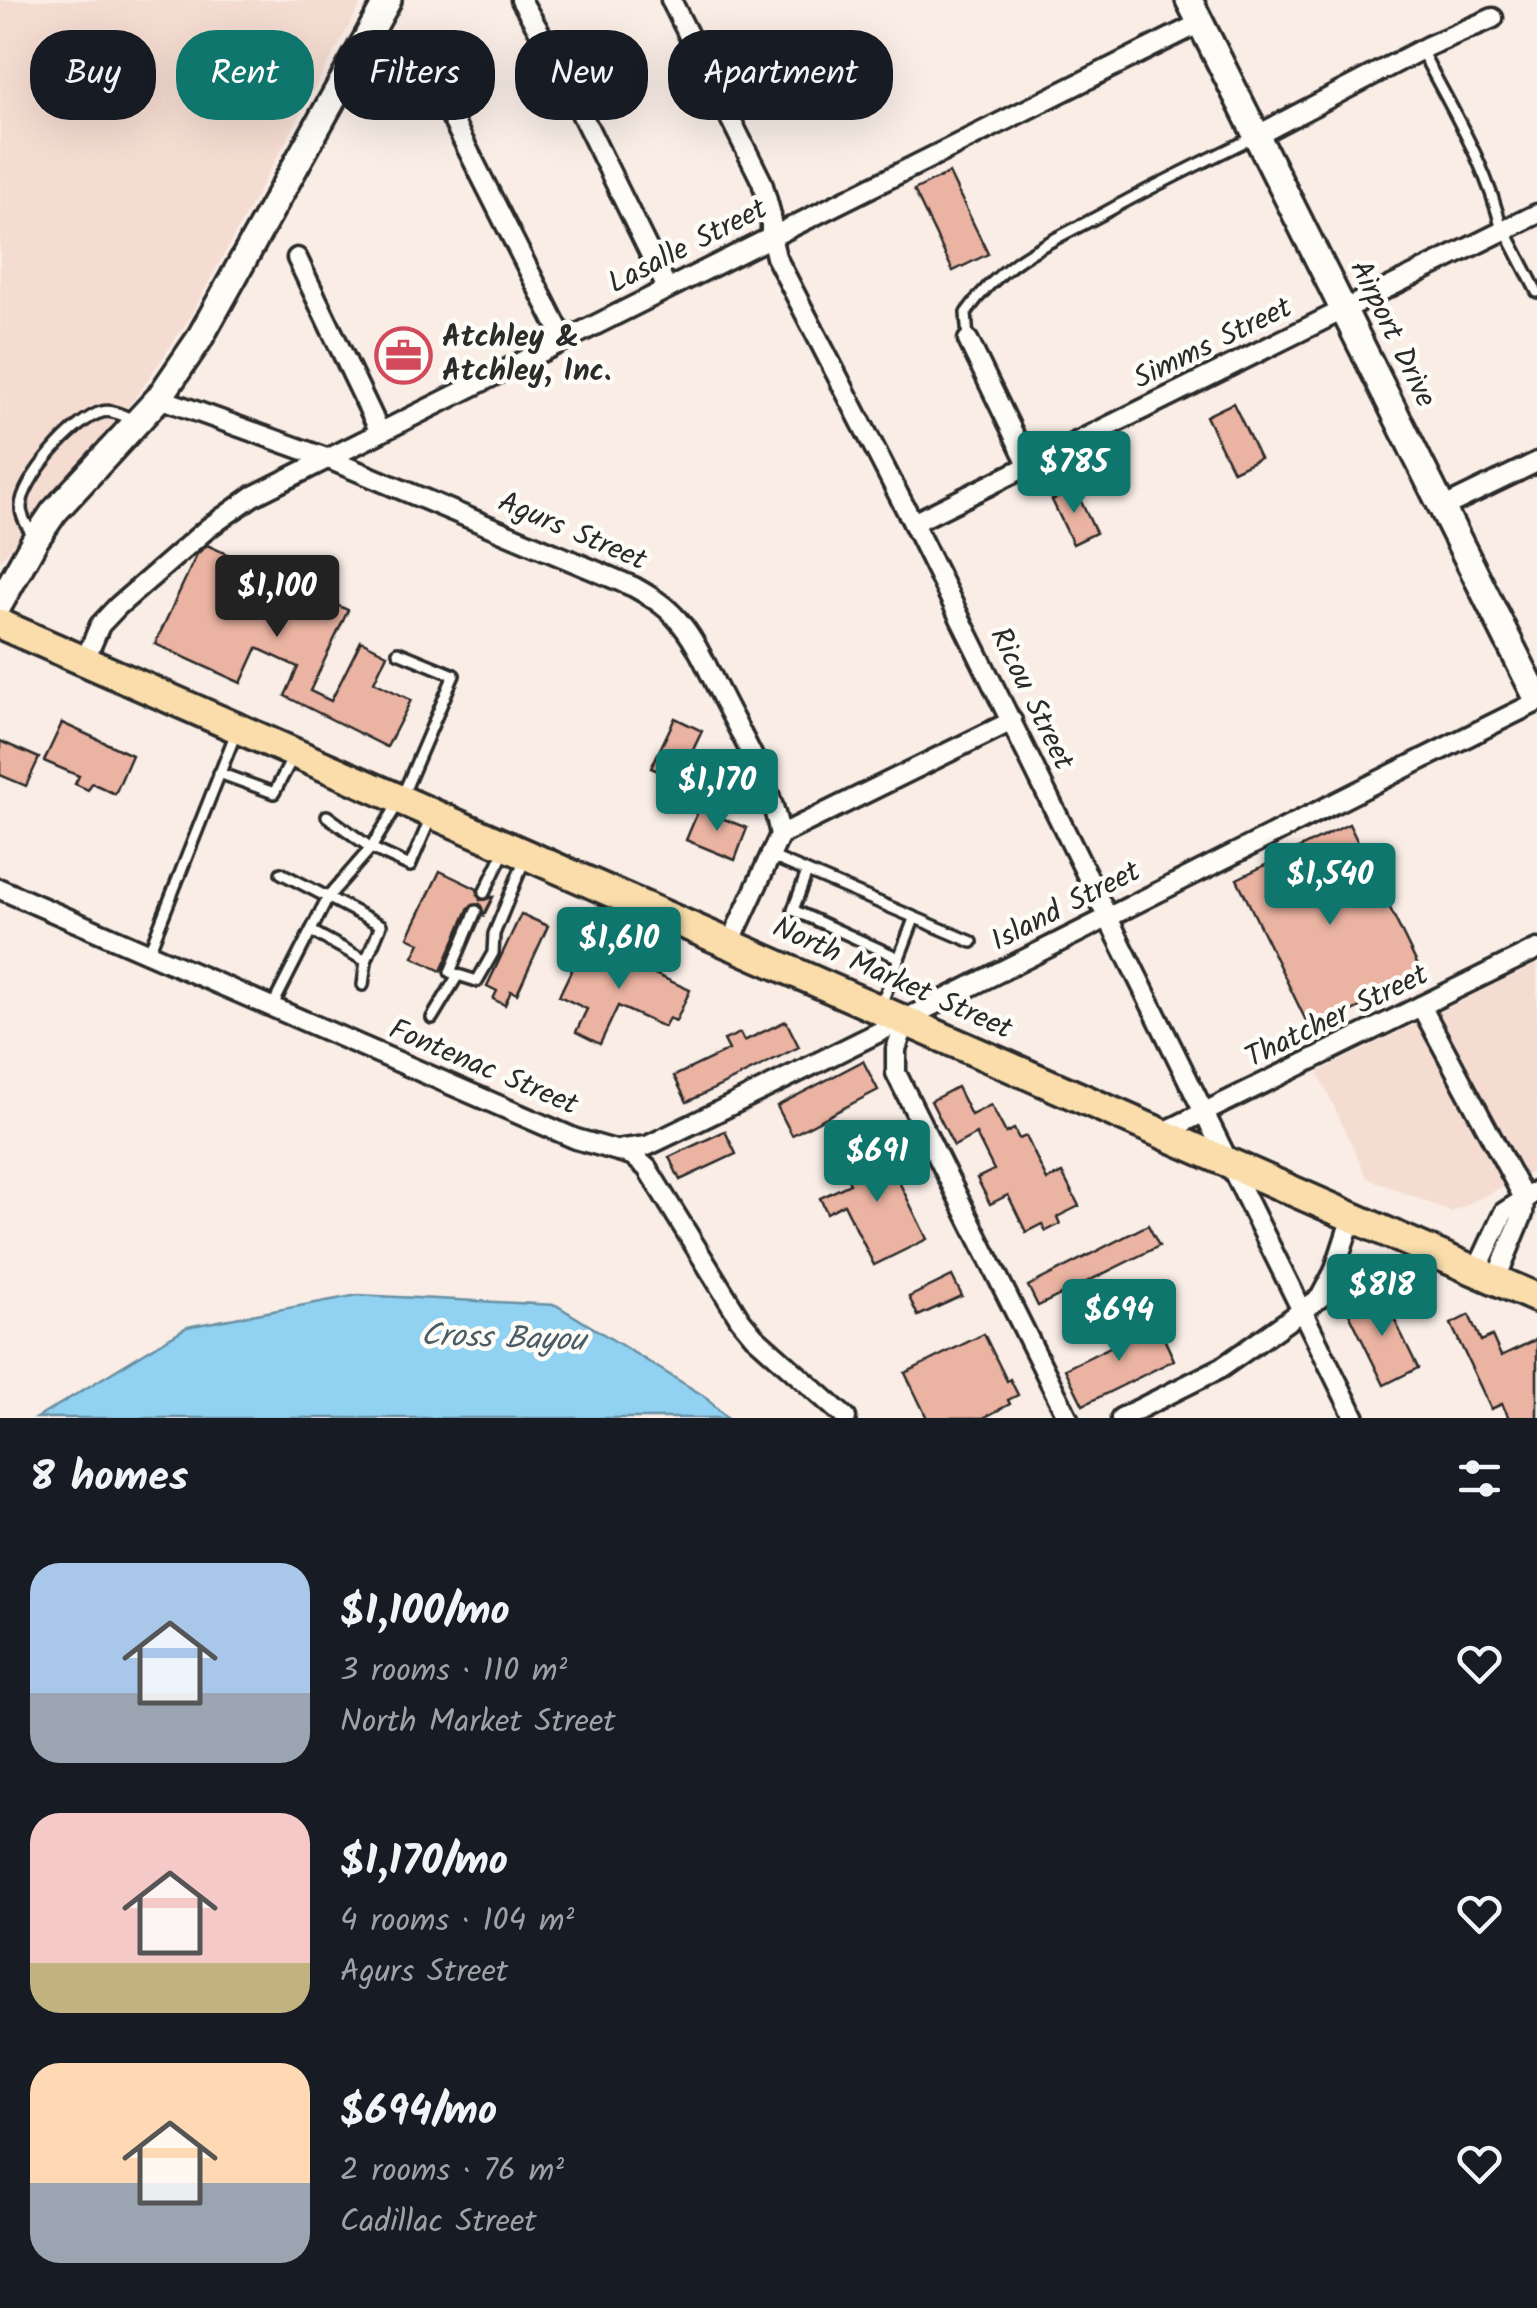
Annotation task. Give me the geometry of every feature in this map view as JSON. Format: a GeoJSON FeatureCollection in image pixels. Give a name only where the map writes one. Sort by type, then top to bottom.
{"type":"FeatureCollection","features":[{"type":"Feature","properties":{"kind":"main road","name":"North Market Street"},"geometry":{"type":"LineString","coordinates":[[0,624],[1537,1298]]}},
{"type":"Feature","properties":{"kind":"street"},"geometry":{"type":"LineString","coordinates":[[0,603],[35,540],[80,482],[159,398],[198,341],[388,0]]}},
{"type":"Feature","properties":{"kind":"street"},"geometry":{"type":"LineString","coordinates":[[521,0],[550,50],[667,288]]}},
{"type":"Feature","properties":{"kind":"street","name":"Ricou Street"},"geometry":{"type":"LineString","coordinates":[[670,0],[762,182],[776,257],[914,523],[1355,1418]]}},
{"type":"Feature","properties":{"kind":"street","name":"Lasalle Street"},"geometry":{"type":"LineString","coordinates":[[86,660],[100,626],[109,616],[208,528],[253,496],[771,236],[1194,11]]}},
{"type":"Feature","properties":{"kind":"street","name":"Airport Drive"},"geometry":{"type":"LineString","coordinates":[[1194,11],[1537,700]]}},
{"type":"Feature","properties":{"kind":"street"},"geometry":{"type":"LineString","coordinates":[[1256,136],[1421,50],[1493,18]]}},
{"type":"Feature","properties":{"kind":"street"},"geometry":{"type":"LineString","coordinates":[[453,120],[564,340]]}},
{"type":"Feature","properties":{"kind":"street","name":"Simms Street"},"geometry":{"type":"LineString","coordinates":[[914,523],[1537,214]]}},
{"type":"Feature","properties":{"kind":"street"},"geometry":{"type":"LineString","coordinates":[[297,258],[380,432]]}},
{"type":"Feature","properties":{"kind":"street"},"geometry":{"type":"LineString","coordinates":[[968,340],[1028,466]]}},
{"type":"Feature","properties":{"kind":"street","name":"Agurs Street"},"geometry":{"type":"LineString","coordinates":[[159,398],[326,458],[634,587],[662,604],[698,649],[771,796],[780,834]]}},
{"type":"Feature","properties":{"kind":"street"},"geometry":{"type":"LineString","coordinates":[[1442,508],[1537,462]]}},
{"type":"Feature","properties":{"kind":"street","name":"Island Street"},"geometry":{"type":"LineString","coordinates":[[616,1149],[648,1146],[906,1021],[1537,700]]}},
{"type":"Feature","properties":{"kind":"street"},"geometry":{"type":"LineString","coordinates":[[730,943],[780,834],[1012,722]]}},
{"type":"Feature","properties":{"kind":"street","name":"Fontenac Street"},"geometry":{"type":"LineString","coordinates":[[0,889],[576,1139],[632,1155],[647,1168],[754,1336],[846,1418]]}},
{"type":"Feature","properties":{"kind":"street","name":"Thatcher Street"},"geometry":{"type":"LineString","coordinates":[[1162,1134],[1537,949]]}},
{"type":"Feature","properties":{"kind":"street"},"geometry":{"type":"LineString","coordinates":[[1421,1006],[1530,1194],[1523,1214],[1486,1276]]}},
{"type":"Feature","properties":{"kind":"street"},"geometry":{"type":"LineString","coordinates":[[906,1021],[896,1049],[896,1072],[1068,1418]]}},
{"type":"Feature","properties":{"kind":"street"},"geometry":{"type":"LineString","coordinates":[[1121,1418],[1221,1368],[1302,1314],[1328,1285],[1352,1217]]}},
{"type":"Feature","properties":{"kind":"lane"},"geometry":{"type":"LineString","coordinates":[[1421,50],[1468,140],[1504,230],[1537,292]]}},
{"type":"Feature","properties":{"kind":"lane"},"geometry":{"type":"LineString","coordinates":[[968,340],[966,313],[984,287],[1006,267],[1058,235],[1256,136]]}},
{"type":"Feature","properties":{"kind":"lane"},"geometry":{"type":"LineString","coordinates":[[35,540],[20,512],[21,502],[28,485],[57,448],[98,412],[110,411],[138,422]]}},
{"type":"Feature","properties":{"kind":"lane"},"geometry":{"type":"LineString","coordinates":[[272,1006],[328,897],[371,848],[401,799],[454,676],[398,652]]}},
{"type":"Feature","properties":{"kind":"lane"},"geometry":{"type":"LineString","coordinates":[[148,954],[238,727]]}},
{"type":"Feature","properties":{"kind":"lane"},"geometry":{"type":"LineString","coordinates":[[220,773],[274,794],[295,752]]}},
{"type":"Feature","properties":{"kind":"lane"},"geometry":{"type":"LineString","coordinates":[[326,816],[371,848],[410,866],[434,813]]}},
{"type":"Feature","properties":{"kind":"lane"},"geometry":{"type":"LineString","coordinates":[[484,893],[517,850]]}},
{"type":"Feature","properties":{"kind":"lane"},"geometry":{"type":"LineString","coordinates":[[476,911],[450,972],[477,981],[493,953],[494,934],[517,850]]}},
{"type":"Feature","properties":{"kind":"lane"},"geometry":{"type":"LineString","coordinates":[[770,856],[972,942]]}},
{"type":"Feature","properties":{"kind":"lane"},"geometry":{"type":"LineString","coordinates":[[807,872],[793,910],[853,931],[899,958]]}},
{"type":"Feature","properties":{"kind":"lane"},"geometry":{"type":"LineString","coordinates":[[281,873],[381,925],[366,960],[364,985]]}},
{"type":"Feature","properties":{"kind":"lane"},"geometry":{"type":"LineString","coordinates":[[836,902],[842,887]]}},
{"type":"Feature","properties":{"kind":"lane"},"geometry":{"type":"LineString","coordinates":[[861,912],[867,898]]}},
{"type":"Feature","properties":{"kind":"lane"},"geometry":{"type":"LineString","coordinates":[[880,1009],[914,919]]}},
{"type":"Feature","properties":{"kind":"lane"},"geometry":{"type":"LineString","coordinates":[[311,931],[366,960]]}},
{"type":"Feature","properties":{"kind":"lane"},"geometry":{"type":"LineString","coordinates":[[432,1018],[458,975]]}},
{"type":"Feature","properties":{"kind":"shaded area"},"geometry":{"type":"Polygon","coordinates":[[[0,0],[363,0],[347,30],[334,30],[334,53],[314,90],[314,30],[176,30],[176,120],[297,120],[187,322],[138,394],[0,561],[0,0]]]}},
{"type":"Feature","properties":{"kind":"shaded area"},"geometry":{"type":"Polygon","coordinates":[[[1537,964],[1537,1170],[1452,1212],[1367,1178],[1318,1072],[1537,964]]]}},
{"type":"Feature","properties":{"kind":"water","name":"Cross Bayou"},"geometry":{"type":"Polygon","coordinates":[[[358,1295],[556,1305],[704,1396],[727,1418],[37,1418],[187,1327],[358,1295]]]}},
{"type":"Feature","properties":{"kind":"building"},"geometry":{"type":"Polygon","coordinates":[[[949,173],[988,254],[953,271],[914,190],[949,173]]]}},
{"type":"Feature","properties":{"kind":"building"},"geometry":{"type":"Polygon","coordinates":[[[1233,403],[1260,458],[1233,471],[1206,416],[1233,403]]]}},
{"type":"Feature","properties":{"kind":"building"},"geometry":{"type":"Polygon","coordinates":[[[1075,489],[1096,533],[1073,544],[1052,500],[1075,489]]]}},
{"type":"Feature","properties":{"kind":"building"},"geometry":{"type":"Polygon","coordinates":[[[207,545],[348,610],[310,691],[331,701],[361,641],[387,654],[374,682],[411,700],[387,747],[285,696],[298,667],[257,648],[241,683],[155,644],[197,554],[207,545]]]}},
{"type":"Feature","properties":{"kind":"building"},"geometry":{"type":"Polygon","coordinates":[[[675,718],[702,731],[672,794],[657,786],[663,773],[651,768],[675,718]]]}},
{"type":"Feature","properties":{"kind":"building"},"geometry":{"type":"Polygon","coordinates":[[[62,723],[132,755],[115,794],[92,783],[88,790],[75,784],[79,776],[44,761],[62,723]]]}},
{"type":"Feature","properties":{"kind":"building"},"geometry":{"type":"Polygon","coordinates":[[[0,741],[39,758],[26,786],[0,775],[0,741]]]}},
{"type":"Feature","properties":{"kind":"building"},"geometry":{"type":"Polygon","coordinates":[[[699,809],[747,828],[735,860],[686,840],[699,809]]]}},
{"type":"Feature","properties":{"kind":"building"},"geometry":{"type":"Polygon","coordinates":[[[1349,824],[1423,976],[1311,1031],[1237,879],[1349,824]]]}},
{"type":"Feature","properties":{"kind":"building"},"geometry":{"type":"Polygon","coordinates":[[[440,871],[477,889],[480,900],[493,897],[484,915],[480,904],[469,907],[441,971],[413,957],[420,943],[408,937],[440,871]]]}},
{"type":"Feature","properties":{"kind":"building"},"geometry":{"type":"Polygon","coordinates":[[[521,914],[548,926],[517,994],[511,991],[505,1005],[493,999],[497,991],[487,986],[521,914]]]}},
{"type":"Feature","properties":{"kind":"building"},"geometry":{"type":"Polygon","coordinates":[[[585,942],[690,990],[676,1021],[669,1018],[664,1027],[618,1006],[600,1044],[576,1032],[587,1009],[559,996],[585,942]]]}},
{"type":"Feature","properties":{"kind":"building"},"geometry":{"type":"Polygon","coordinates":[[[786,1021],[799,1047],[687,1102],[674,1076],[729,1050],[724,1040],[740,1033],[744,1041],[786,1021]]]}},
{"type":"Feature","properties":{"kind":"building"},"geometry":{"type":"Polygon","coordinates":[[[863,1061],[878,1090],[792,1135],[777,1106],[863,1061]]]}},
{"type":"Feature","properties":{"kind":"building"},"geometry":{"type":"Polygon","coordinates":[[[957,1087],[971,1115],[991,1105],[1006,1133],[1014,1129],[1019,1139],[1026,1136],[1047,1180],[1062,1173],[1079,1206],[1057,1217],[1060,1224],[1046,1231],[1042,1224],[1026,1232],[1008,1195],[990,1204],[977,1178],[994,1170],[976,1134],[954,1146],[931,1101],[957,1087]]]}},
{"type":"Feature","properties":{"kind":"building"},"geometry":{"type":"Polygon","coordinates":[[[725,1131],[736,1154],[680,1180],[669,1157],[725,1131]]]}},
{"type":"Feature","properties":{"kind":"building"},"geometry":{"type":"Polygon","coordinates":[[[879,1141],[927,1239],[874,1265],[844,1204],[827,1213],[820,1198],[850,1184],[839,1161],[879,1141]]]}},
{"type":"Feature","properties":{"kind":"building"},"geometry":{"type":"Polygon","coordinates":[[[1148,1225],[1159,1246],[1038,1306],[1028,1286],[1148,1225]]]}},
{"type":"Feature","properties":{"kind":"building"},"geometry":{"type":"Polygon","coordinates":[[[952,1276],[962,1296],[918,1316],[909,1297],[952,1276]]]}},
{"type":"Feature","properties":{"kind":"building"},"geometry":{"type":"Polygon","coordinates":[[[1381,1292],[1418,1368],[1384,1385],[1347,1309],[1381,1292]]]}},
{"type":"Feature","properties":{"kind":"building"},"geometry":{"type":"Polygon","coordinates":[[[1469,1315],[1481,1341],[1492,1336],[1501,1356],[1537,1339],[1537,1418],[1509,1418],[1502,1404],[1491,1409],[1451,1324],[1469,1315]]]}},
{"type":"Feature","properties":{"kind":"building"},"geometry":{"type":"Polygon","coordinates":[[[1137,1325],[1143,1338],[1160,1330],[1174,1360],[1083,1405],[1065,1369],[1112,1346],[1109,1339],[1137,1325]]]}},
{"type":"Feature","properties":{"kind":"building"},"geometry":{"type":"Polygon","coordinates":[[[984,1334],[1018,1395],[1008,1400],[1010,1404],[983,1418],[927,1418],[905,1373],[984,1334]]]}},
{"type":"Feature","properties":{"kind":"place","name":"Atchley & Atchley, Inc."},"geometry":{"type":"Point","coordinates":[403,355]}}]}
